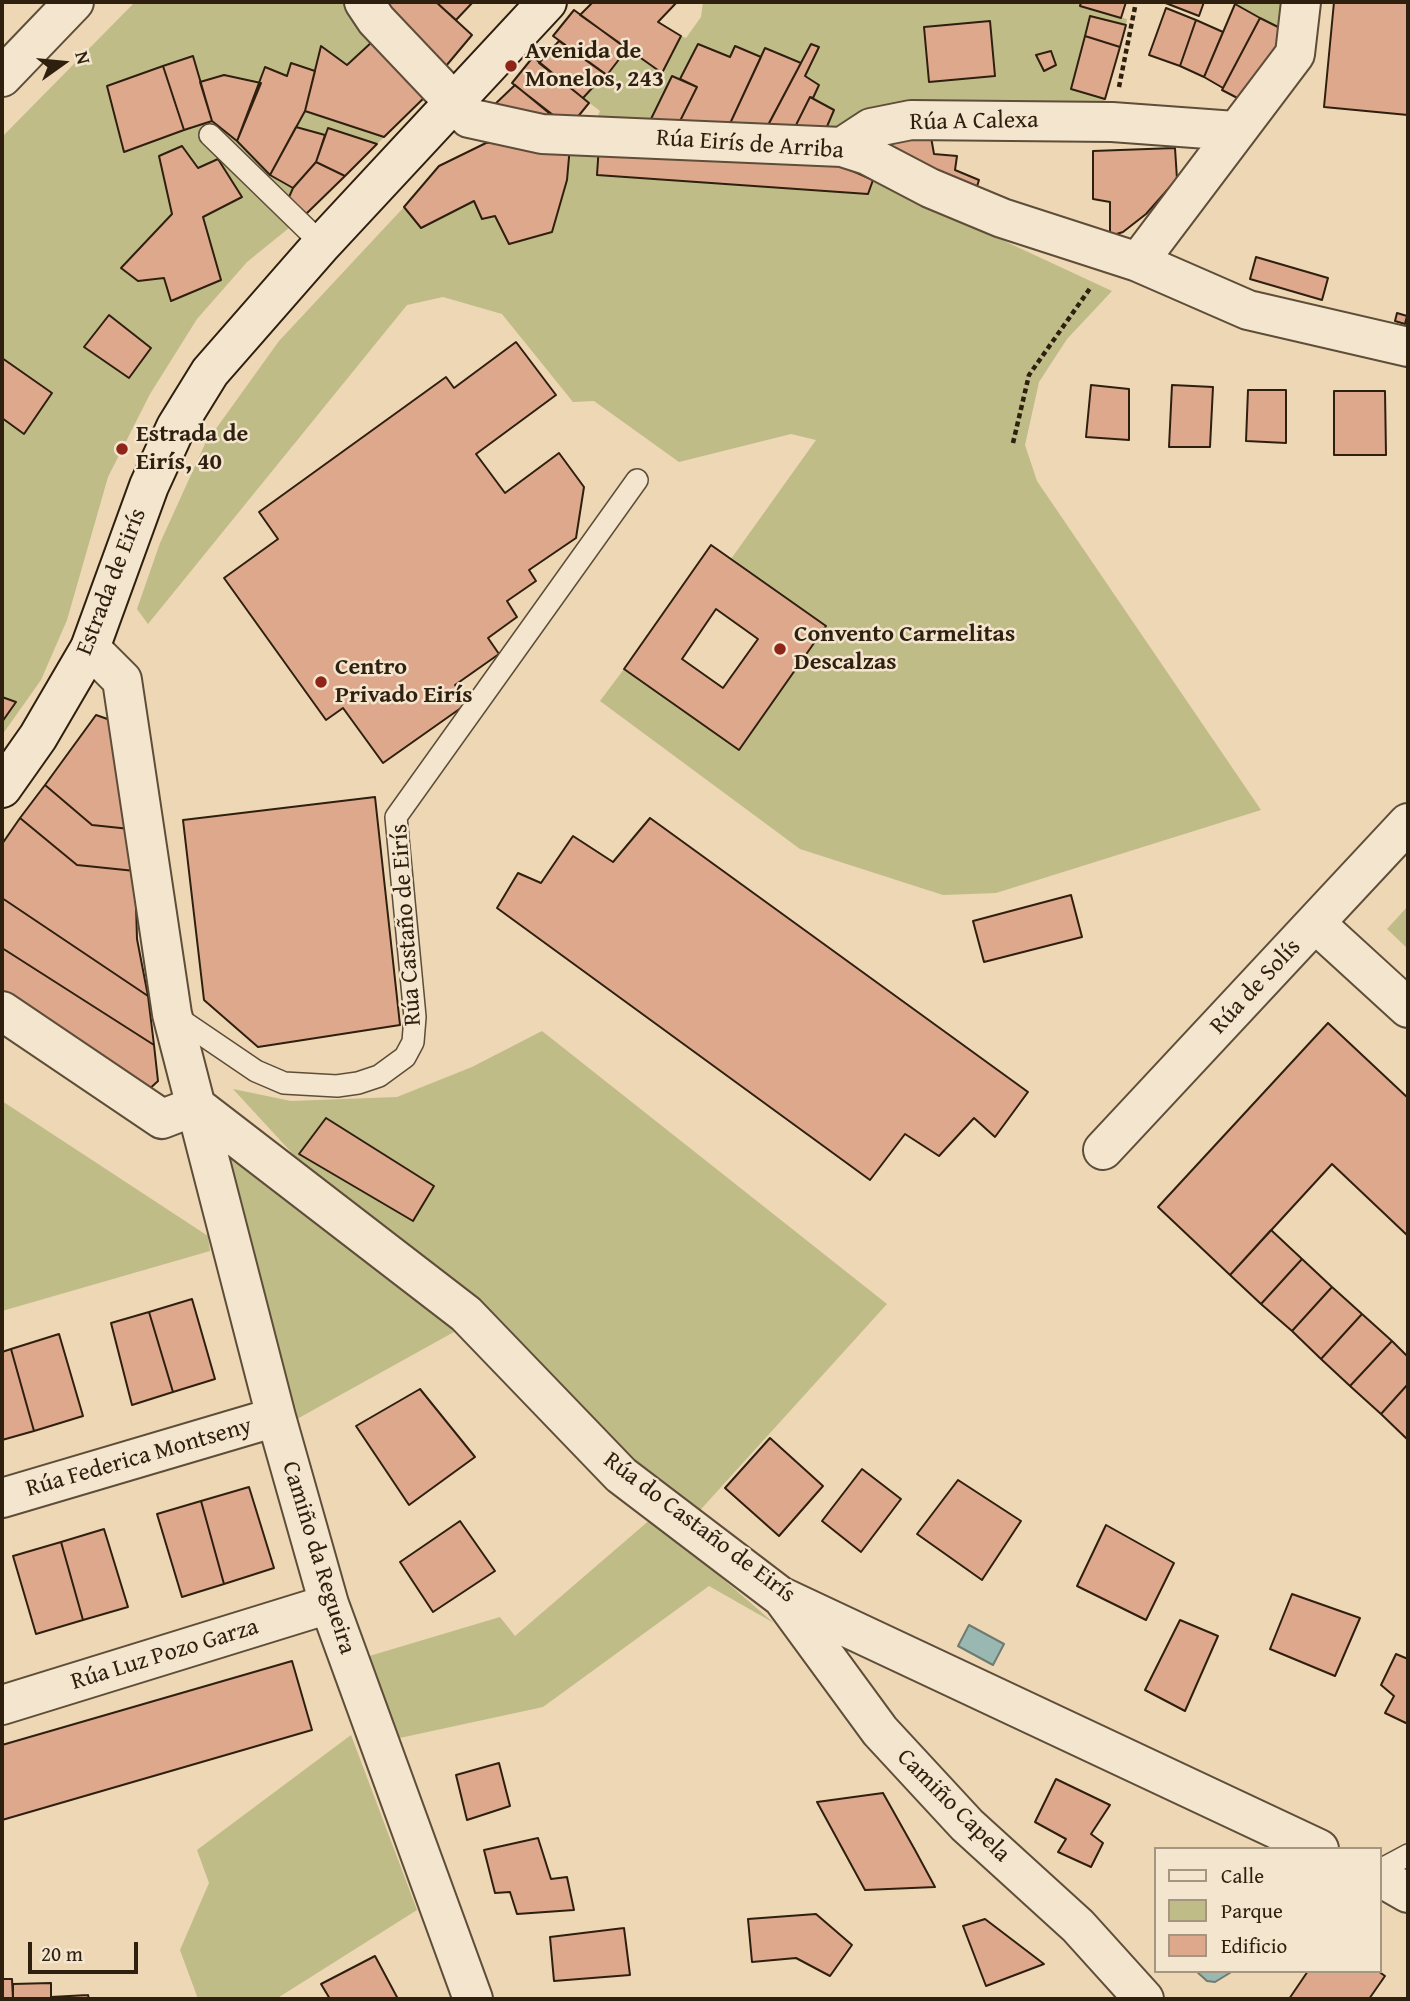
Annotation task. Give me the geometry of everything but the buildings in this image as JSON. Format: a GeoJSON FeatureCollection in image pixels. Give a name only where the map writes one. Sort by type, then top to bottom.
{"type":"FeatureCollection","features":[{"type":"Feature","properties":{"kind":"street"},"geometry":{"type":"LineString","coordinates":[[2,77],[74,2]]}},
{"type":"Feature","properties":{"kind":"street","name":"Rúa Eirís de Arriba"},"geometry":{"type":"LineString","coordinates":[[364,2],[376,20],[469,118],[542,134],[842,147],[867,155],[930,188],[1002,218],[1128,258],[1248,310],[1407,351]]}},
{"type":"Feature","properties":{"kind":"street","name":"Estrada de Eirís"},"geometry":{"type":"LineString","coordinates":[[2,788],[38,737],[90,648],[149,486],[176,427],[210,372],[322,243],[547,2]]}},
{"type":"Feature","properties":{"kind":"street"},"geometry":{"type":"LineString","coordinates":[[1128,258],[1235,131],[1295,54],[1301,2]]}},
{"type":"Feature","properties":{"kind":"street","name":"Rúa A Calexa"},"geometry":{"type":"LineString","coordinates":[[842,147],[871,128],[911,120],[1112,122],[1235,131]]}},
{"type":"Feature","properties":{"kind":"street"},"geometry":{"type":"LineString","coordinates":[[2,1011],[162,1119],[196,1106],[172,1014],[122,680],[90,648]]}},
{"type":"Feature","properties":{"kind":"street","name":"Rúa de Solís"},"geometry":{"type":"LineString","coordinates":[[1103,1150],[1408,823]]}},
{"type":"Feature","properties":{"kind":"street"},"geometry":{"type":"LineString","coordinates":[[1315,923],[1408,1008]]}},
{"type":"Feature","properties":{"kind":"street","name":"Camiño da Regueira"},"geometry":{"type":"LineString","coordinates":[[196,1106],[276,1418],[329,1604],[390,1779],[473,1999]]}},
{"type":"Feature","properties":{"kind":"street","name":"Rúa do Castaño de Eirís"},"geometry":{"type":"LineString","coordinates":[[196,1106],[466,1314],[621,1475],[780,1596],[1315,1847]]}},
{"type":"Feature","properties":{"kind":"street","name":"Rúa Federica Montseny"},"geometry":{"type":"LineString","coordinates":[[2,1498],[276,1418]]}},
{"type":"Feature","properties":{"kind":"street","name":"Camiño Capela"},"geometry":{"type":"LineString","coordinates":[[780,1596],[880,1731],[967,1825],[1078,1926],[1144,1999]]}},
{"type":"Feature","properties":{"kind":"street","name":"Rúa Luz Pozo Garza"},"geometry":{"type":"LineString","coordinates":[[2,1705],[329,1604]]}},
{"type":"Feature","properties":{"kind":"street"},"geometry":{"type":"LineString","coordinates":[[1382,1878],[1408,1893]]}},
{"type":"Feature","properties":{"kind":"lane"},"geometry":{"type":"LineString","coordinates":[[210,135],[322,243]]}},
{"type":"Feature","properties":{"kind":"lane","name":"Rúa Castaño de Eirís"},"geometry":{"type":"LineString","coordinates":[[172,1014],[256,1071],[284,1083],[337,1086],[358,1083],[379,1076],[405,1058],[413,1042],[415,1017],[396,817],[637,480]]}},
{"type":"Feature","properties":{"kind":"lane"},"geometry":{"type":"LineString","coordinates":[[1382,1869],[1408,1855]]}},
{"type":"Feature","properties":{"kind":"path"},"geometry":{"type":"LineString","coordinates":[[1112,122],[1136,2]]}},
{"type":"Feature","properties":{"kind":"path"},"geometry":{"type":"LineString","coordinates":[[1013,443],[1029,375],[1128,258]]}},
{"type":"Feature","properties":{"kind":"green space"},"geometry":{"type":"Polygon","coordinates":[[[135,2],[383,2],[430,92],[305,215],[247,262],[197,319],[150,394],[108,477],[67,620],[41,680],[2,735],[2,137],[135,2]]]}},
{"type":"Feature","properties":{"kind":"green space"},"geometry":{"type":"Polygon","coordinates":[[[703,2],[1081,2],[1080,6],[1127,19],[1126,25],[1089,16],[1071,89],[1105,99],[1103,111],[823,136],[834,111],[813,98],[819,85],[805,76],[819,47],[811,44],[801,63],[761,57],[735,46],[730,57],[698,45],[680,79],[672,76],[650,121],[597,118],[600,111],[583,98],[627,49],[662,72],[681,36],[686,38],[701,17],[703,2]]]}},
{"type":"Feature","properties":{"kind":"green space"},"geometry":{"type":"Polygon","coordinates":[[[1287,2],[1284,30],[1235,4],[1287,2]]]}},
{"type":"Feature","properties":{"kind":"green space"},"geometry":{"type":"Polygon","coordinates":[[[599,145],[597,175],[867,194],[873,180],[1112,291],[1067,339],[1039,382],[1025,445],[1037,481],[1261,810],[996,893],[943,895],[800,849],[600,701],[624,669],[739,749],[826,626],[731,559],[816,440],[791,434],[679,462],[594,401],[573,402],[502,314],[443,297],[407,305],[148,624],[137,609],[160,543],[205,444],[279,341],[404,207],[422,228],[474,201],[482,219],[495,216],[509,244],[552,232],[567,180],[570,146],[599,145]]]}},
{"type":"Feature","properties":{"kind":"green space"},"geometry":{"type":"Polygon","coordinates":[[[1408,906],[1408,949],[1387,929],[1408,906]]]}},
{"type":"Feature","properties":{"kind":"green space"},"geometry":{"type":"Polygon","coordinates":[[[542,1031],[887,1304],[693,1518],[303,1165],[233,1089],[291,1101],[397,1097],[472,1067],[542,1031]]]}},
{"type":"Feature","properties":{"kind":"green space"},"geometry":{"type":"Polygon","coordinates":[[[2,1101],[208,1236],[210,1251],[2,1311],[2,1101]]]}},
{"type":"Feature","properties":{"kind":"green space"},"geometry":{"type":"Polygon","coordinates":[[[227,1151],[463,1327],[297,1419],[227,1151]]]}},
{"type":"Feature","properties":{"kind":"green space"},"geometry":{"type":"Polygon","coordinates":[[[652,1518],[774,1623],[709,1586],[543,1707],[395,1739],[366,1657],[500,1617],[515,1636],[652,1518]]]}},
{"type":"Feature","properties":{"kind":"green space"},"geometry":{"type":"Polygon","coordinates":[[[351,1735],[417,1910],[276,1999],[198,1999],[180,1950],[209,1883],[197,1850],[351,1735]]]}},
{"type":"Feature","properties":{"kind":"water"},"geometry":{"type":"Polygon","coordinates":[[[969,1625],[1004,1644],[993,1665],[958,1646],[969,1625]]]}},
{"type":"Feature","properties":{"kind":"water"},"geometry":{"type":"Polygon","coordinates":[[[1198,1973],[1230,1973],[1215,1982],[1207,1981],[1198,1973]]]}},
{"type":"Feature","properties":{"kind":"place","name":"Avenida de Monelos, 243"},"geometry":{"type":"Point","coordinates":[511,66]}},
{"type":"Feature","properties":{"kind":"place","name":"Estrada de Eirís, 40"},"geometry":{"type":"Point","coordinates":[122,449]}},
{"type":"Feature","properties":{"kind":"place","name":"Convento Carmelitas Descalzas"},"geometry":{"type":"Point","coordinates":[780,649]}},
{"type":"Feature","properties":{"kind":"place","name":"Centro Privado Eirís"},"geometry":{"type":"Point","coordinates":[321,682]}}]}
